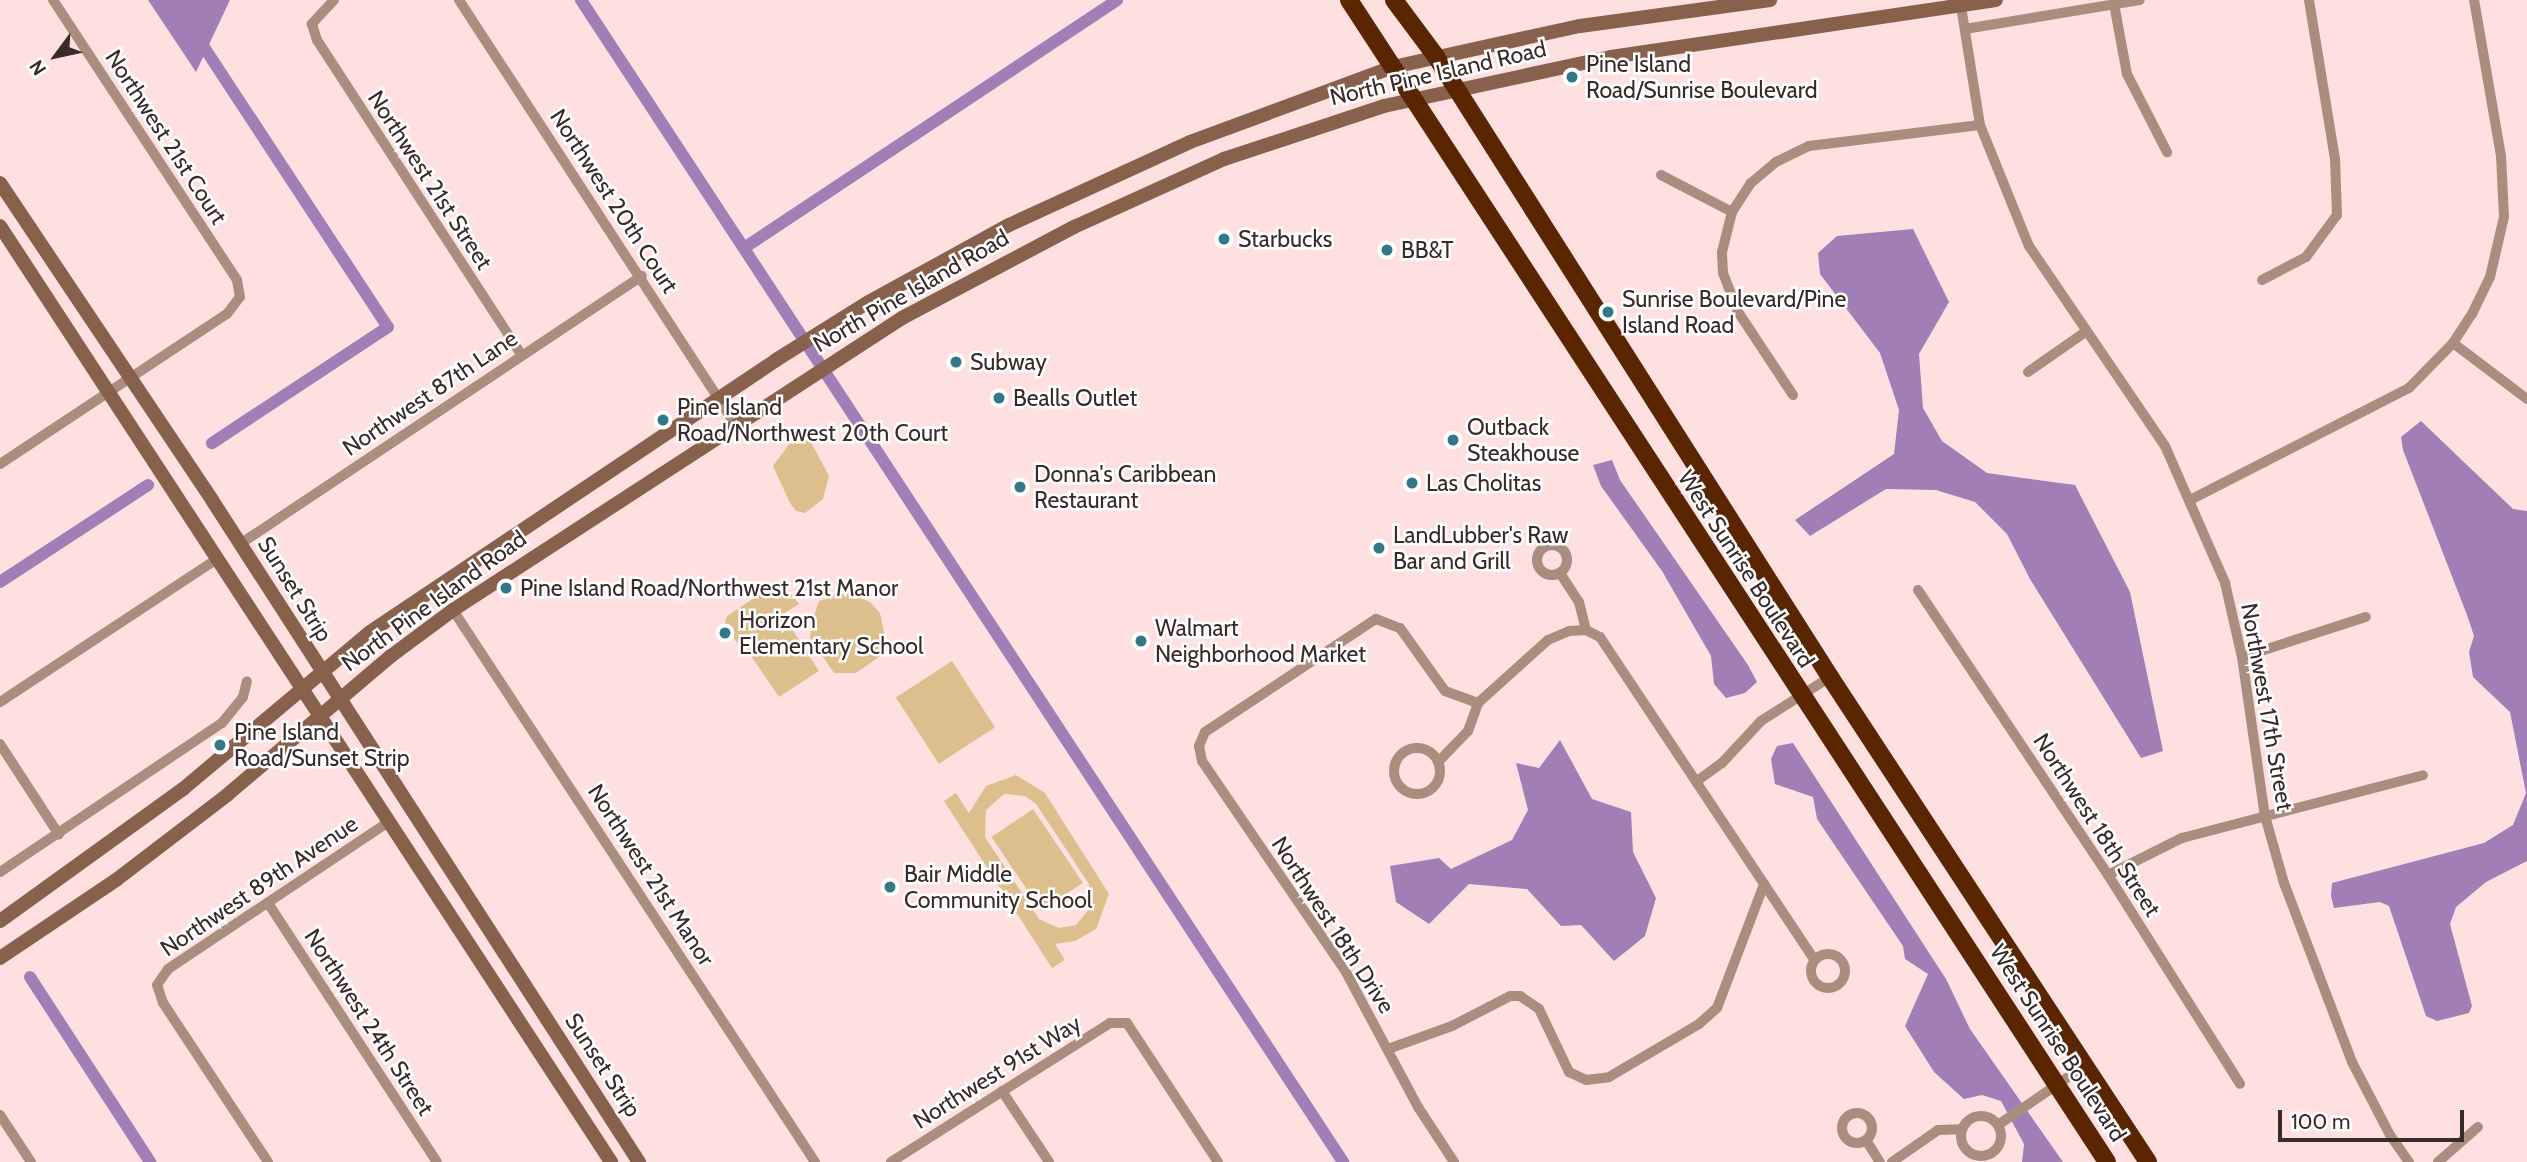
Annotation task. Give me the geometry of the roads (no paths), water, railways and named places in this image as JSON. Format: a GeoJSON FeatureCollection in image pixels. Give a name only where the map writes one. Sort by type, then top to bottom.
{"type":"FeatureCollection","features":[{"type":"Feature","properties":{"kind":"highway","name":"West Sunrise Boulevard"},"geometry":{"type":"LineString","coordinates":[[1349,0],[1800,696],[2107,1162]]}},
{"type":"Feature","properties":{"kind":"highway","name":"West Sunrise Boulevard"},"geometry":{"type":"LineString","coordinates":[[1394,0],[1435,55],[1830,677],[2148,1162]]}},
{"type":"Feature","properties":{"kind":"main road","name":"North Pine Island Road"},"geometry":{"type":"LineString","coordinates":[[0,920],[183,789],[300,689],[389,618],[776,360],[969,245],[1084,188],[1200,138],[1393,67],[1435,55],[1580,26],[1770,0]]}},
{"type":"Feature","properties":{"kind":"main road","name":"North Pine Island Road"},"geometry":{"type":"LineString","coordinates":[[0,958],[116,880],[238,787],[339,699],[453,610],[849,351],[1011,259],[1117,207],[1224,159],[1333,121],[1413,99],[1611,58],[1960,3],[1996,0]]}},
{"type":"Feature","properties":{"kind":"main road","name":"Sunset Strip"},"geometry":{"type":"LineString","coordinates":[[0,183],[240,544],[639,1162]]}},
{"type":"Feature","properties":{"kind":"main road","name":"Sunset Strip"},"geometry":{"type":"LineString","coordinates":[[0,226],[218,558],[387,823],[611,1162]]}},
{"type":"Feature","properties":{"kind":"street","name":"Northwest 21st Court"},"geometry":{"type":"LineString","coordinates":[[53,0],[237,281],[240,297],[227,314],[129,380]]}},
{"type":"Feature","properties":{"kind":"street","name":"Northwest 21st Street"},"geometry":{"type":"LineString","coordinates":[[334,0],[312,24],[317,40],[521,354]]}},
{"type":"Feature","properties":{"kind":"street","name":"Northwest 20th Court"},"geometry":{"type":"LineString","coordinates":[[460,0],[642,276],[735,424]]}},
{"type":"Feature","properties":{"kind":"street"},"geometry":{"type":"LineString","coordinates":[[1965,29],[2140,0]]}},
{"type":"Feature","properties":{"kind":"street"},"geometry":{"type":"LineString","coordinates":[[2262,280],[2305,257],[2337,215],[2335,159],[2309,0]]}},
{"type":"Feature","properties":{"kind":"street"},"geometry":{"type":"LineString","coordinates":[[2192,499],[2409,388],[2453,343],[2490,277],[2504,217],[2501,156],[2474,0]]}},
{"type":"Feature","properties":{"kind":"street","name":"Northwest 17th Street"},"geometry":{"type":"LineString","coordinates":[[1960,3],[1980,125],[2029,246],[2084,332],[2165,446],[2192,499],[2225,583],[2242,657],[2265,816],[2284,883],[2352,1062],[2390,1135],[2410,1162]]}},
{"type":"Feature","properties":{"kind":"street"},"geometry":{"type":"LineString","coordinates":[[2114,4],[2127,74],[2167,152]]}},
{"type":"Feature","properties":{"kind":"street"},"geometry":{"type":"LineString","coordinates":[[1793,395],[1738,312],[1723,273],[1722,252],[1732,212],[1751,183],[1776,162],[1809,146],[1980,125]]}},
{"type":"Feature","properties":{"kind":"street"},"geometry":{"type":"LineString","coordinates":[[1661,175],[1732,212]]}},
{"type":"Feature","properties":{"kind":"street","name":"Northwest 87th Lane"},"geometry":{"type":"LineString","coordinates":[[240,544],[521,354],[642,276]]}},
{"type":"Feature","properties":{"kind":"street"},"geometry":{"type":"LineString","coordinates":[[2028,372],[2084,332]]}},
{"type":"Feature","properties":{"kind":"street"},"geometry":{"type":"LineString","coordinates":[[2453,343],[2527,399]]}},
{"type":"Feature","properties":{"kind":"street"},"geometry":{"type":"LineString","coordinates":[[0,464],[129,380]]}},
{"type":"Feature","properties":{"kind":"street"},"geometry":{"type":"LineString","coordinates":[[0,702],[218,558]]}},
{"type":"Feature","properties":{"kind":"street"},"geometry":{"type":"LineString","coordinates":[[1560,573],[1579,602],[1586,630]]}},
{"type":"Feature","properties":{"kind":"street","name":"Northwest 18th Street"},"geometry":{"type":"LineString","coordinates":[[1917,590],[2108,875],[2241,1084]]}},
{"type":"Feature","properties":{"kind":"street","name":"Northwest 21st Manor"},"geometry":{"type":"LineString","coordinates":[[453,610],[816,1162]]}},
{"type":"Feature","properties":{"kind":"street"},"geometry":{"type":"LineString","coordinates":[[2242,657],[2366,617]]}},
{"type":"Feature","properties":{"kind":"street","name":"Northwest 18th Drive"},"geometry":{"type":"LineString","coordinates":[[1454,1162],[1346,972],[1202,761],[1199,746],[1205,732],[1376,619],[1401,628],[1446,691],[1478,703]]}},
{"type":"Feature","properties":{"kind":"street"},"geometry":{"type":"LineString","coordinates":[[1438,762],[1429,752],[1409,750],[1398,758],[1396,778],[1404,790],[1425,793],[1437,783],[1438,762],[1468,731],[1478,703],[1548,640],[1569,631],[1586,630],[1600,637],[1815,960]]}},
{"type":"Feature","properties":{"kind":"street"},"geometry":{"type":"LineString","coordinates":[[1697,781],[1723,763],[1761,721],[1830,677]]}},
{"type":"Feature","properties":{"kind":"street"},"geometry":{"type":"LineString","coordinates":[[0,872],[59,835],[222,723],[243,697],[247,681]]}},
{"type":"Feature","properties":{"kind":"street"},"geometry":{"type":"LineString","coordinates":[[0,744],[59,835]]}},
{"type":"Feature","properties":{"kind":"street"},"geometry":{"type":"LineString","coordinates":[[2108,875],[2182,838],[2423,775]]}},
{"type":"Feature","properties":{"kind":"street","name":"Northwest 89th Avenue"},"geometry":{"type":"LineString","coordinates":[[268,1162],[163,1003],[157,985],[168,969],[387,823]]}},
{"type":"Feature","properties":{"kind":"street"},"geometry":{"type":"LineString","coordinates":[[1388,1049],[1452,1026],[1510,996],[1520,996],[1539,1009],[1569,1072],[1586,1080],[1609,1077],[1699,1024],[1717,1008],[1764,884]]}},
{"type":"Feature","properties":{"kind":"street","name":"Northwest 24th Street"},"geometry":{"type":"LineString","coordinates":[[268,902],[437,1162]]}},
{"type":"Feature","properties":{"kind":"street","name":"Northwest 91st Way"},"geometry":{"type":"LineString","coordinates":[[891,1162],[1110,1023],[1127,1023],[1218,1162]]}},
{"type":"Feature","properties":{"kind":"street"},"geometry":{"type":"LineString","coordinates":[[1961,1129],[1965,1149],[1984,1159],[1999,1145],[2002,1122],[2085,1065]]}},
{"type":"Feature","properties":{"kind":"street"},"geometry":{"type":"LineString","coordinates":[[1002,1091],[1049,1162]]}},
{"type":"Feature","properties":{"kind":"street"},"geometry":{"type":"LineString","coordinates":[[0,1115],[31,1162]]}},
{"type":"Feature","properties":{"kind":"street"},"geometry":{"type":"LineString","coordinates":[[1892,1162],[1938,1130],[1961,1129],[1969,1119],[1982,1116],[2002,1122]]}},
{"type":"Feature","properties":{"kind":"street"},"geometry":{"type":"LineString","coordinates":[[2438,1162],[2478,1127]]}},
{"type":"Feature","properties":{"kind":"street"},"geometry":{"type":"LineString","coordinates":[[1866,1140],[1880,1162]]}},
{"type":"Feature","properties":{"kind":"waterway"},"geometry":{"type":"LineString","coordinates":[[581,0],[1343,1162]]}},
{"type":"Feature","properties":{"kind":"waterway"},"geometry":{"type":"LineString","coordinates":[[744,248],[1117,0]]}},
{"type":"Feature","properties":{"kind":"waterway"},"geometry":{"type":"LineString","coordinates":[[196,35],[388,327],[212,443]]}},
{"type":"Feature","properties":{"kind":"waterway"},"geometry":{"type":"LineString","coordinates":[[0,582],[148,485]]}},
{"type":"Feature","properties":{"kind":"waterway"},"geometry":{"type":"LineString","coordinates":[[30,977],[150,1162]]}},
{"type":"Feature","properties":{"kind":"place","name":"Pine Island Road/Sunrise Boulevard"},"geometry":{"type":"Point","coordinates":[1572,77]}},
{"type":"Feature","properties":{"kind":"place","name":"Starbucks"},"geometry":{"type":"Point","coordinates":[1224,239]}},
{"type":"Feature","properties":{"kind":"place","name":"BB&T"},"geometry":{"type":"Point","coordinates":[1387,250]}},
{"type":"Feature","properties":{"kind":"place","name":"Sunrise Boulevard/Pine Island Road"},"geometry":{"type":"Point","coordinates":[1608,312]}},
{"type":"Feature","properties":{"kind":"place","name":"Subway"},"geometry":{"type":"Point","coordinates":[956,362]}},
{"type":"Feature","properties":{"kind":"place","name":"Bealls Outlet"},"geometry":{"type":"Point","coordinates":[999,398]}},
{"type":"Feature","properties":{"kind":"place","name":"Pine Island Road/Northwest 20th Court"},"geometry":{"type":"Point","coordinates":[663,420]}},
{"type":"Feature","properties":{"kind":"place","name":"Outback Steakhouse"},"geometry":{"type":"Point","coordinates":[1453,440]}},
{"type":"Feature","properties":{"kind":"place","name":"Las Cholitas"},"geometry":{"type":"Point","coordinates":[1412,483]}},
{"type":"Feature","properties":{"kind":"place","name":"Donna's Caribbean Restaurant"},"geometry":{"type":"Point","coordinates":[1020,487]}},
{"type":"Feature","properties":{"kind":"place","name":"LandLubber's Raw Bar and Grill"},"geometry":{"type":"Point","coordinates":[1379,548]}},
{"type":"Feature","properties":{"kind":"place","name":"Pine Island Road/Northwest 21st Manor"},"geometry":{"type":"Point","coordinates":[506,588]}},
{"type":"Feature","properties":{"kind":"place","name":"Horizon Elementary School"},"geometry":{"type":"Point","coordinates":[725,633]}},
{"type":"Feature","properties":{"kind":"place","name":"Walmart Neighborhood Market"},"geometry":{"type":"Point","coordinates":[1141,641]}},
{"type":"Feature","properties":{"kind":"place","name":"Pine Island Road/Sunset Strip"},"geometry":{"type":"Point","coordinates":[220,745]}},
{"type":"Feature","properties":{"kind":"place","name":"Bair Middle Community School"},"geometry":{"type":"Point","coordinates":[890,887]}}]}
